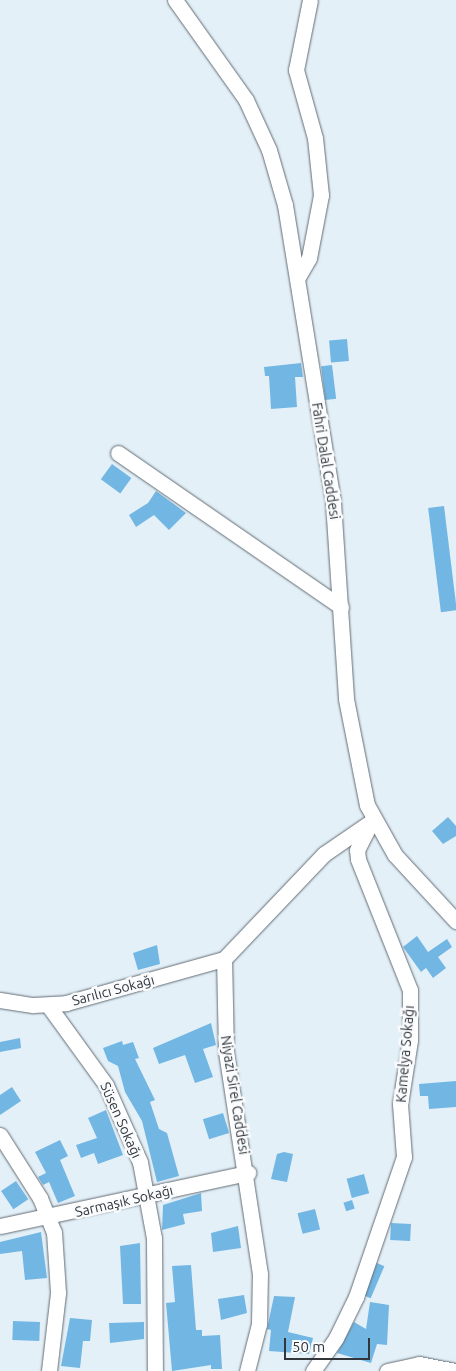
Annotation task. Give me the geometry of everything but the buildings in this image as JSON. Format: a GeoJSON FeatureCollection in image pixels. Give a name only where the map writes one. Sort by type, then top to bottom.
{"type":"FeatureCollection","features":[{"type":"Feature","properties":{"kind":"street","name":"Fahri Dalal Caddesi"},"geometry":{"type":"LineString","coordinates":[[175,0],[228,72],[258,123],[283,195],[298,277],[335,519],[350,726],[372,820],[406,869],[456,921]]}},
{"type":"Feature","properties":{"kind":"street"},"geometry":{"type":"LineString","coordinates":[[298,277],[309,258],[321,195],[315,138],[296,70],[310,0]]}},
{"type":"Feature","properties":{"kind":"street"},"geometry":{"type":"LineString","coordinates":[[118,453],[341,607]]}},
{"type":"Feature","properties":{"kind":"street"},"geometry":{"type":"LineString","coordinates":[[224,959],[324,854],[372,820]]}},
{"type":"Feature","properties":{"kind":"street","name":"Kamelya Sokağı"},"geometry":{"type":"LineString","coordinates":[[313,1371],[336,1338],[356,1297],[404,1157],[400,1104],[410,1040],[410,990],[358,859],[360,841],[372,820]]}},
{"type":"Feature","properties":{"kind":"street","name":"Sarılıcı Sokağı"},"geometry":{"type":"LineString","coordinates":[[0,1000],[48,1005],[110,993],[224,959]]}},
{"type":"Feature","properties":{"kind":"street","name":"Niyazi Sirel Caddesi"},"geometry":{"type":"LineString","coordinates":[[224,959],[226,1052],[248,1173],[261,1308],[247,1371]]}},
{"type":"Feature","properties":{"kind":"street","name":"Süsen Sokağı"},"geometry":{"type":"LineString","coordinates":[[48,1005],[106,1085],[132,1139],[148,1195],[154,1238],[155,1371]]}},
{"type":"Feature","properties":{"kind":"street"},"geometry":{"type":"LineString","coordinates":[[0,1135],[50,1218],[58,1273],[50,1371]]}},
{"type":"Feature","properties":{"kind":"street","name":"Sarmaşık Sokağı"},"geometry":{"type":"LineString","coordinates":[[0,1226],[50,1218],[248,1173]]}},
{"type":"Feature","properties":{"kind":"street"},"geometry":{"type":"LineString","coordinates":[[387,1371],[419,1364],[456,1371]]}}]}
